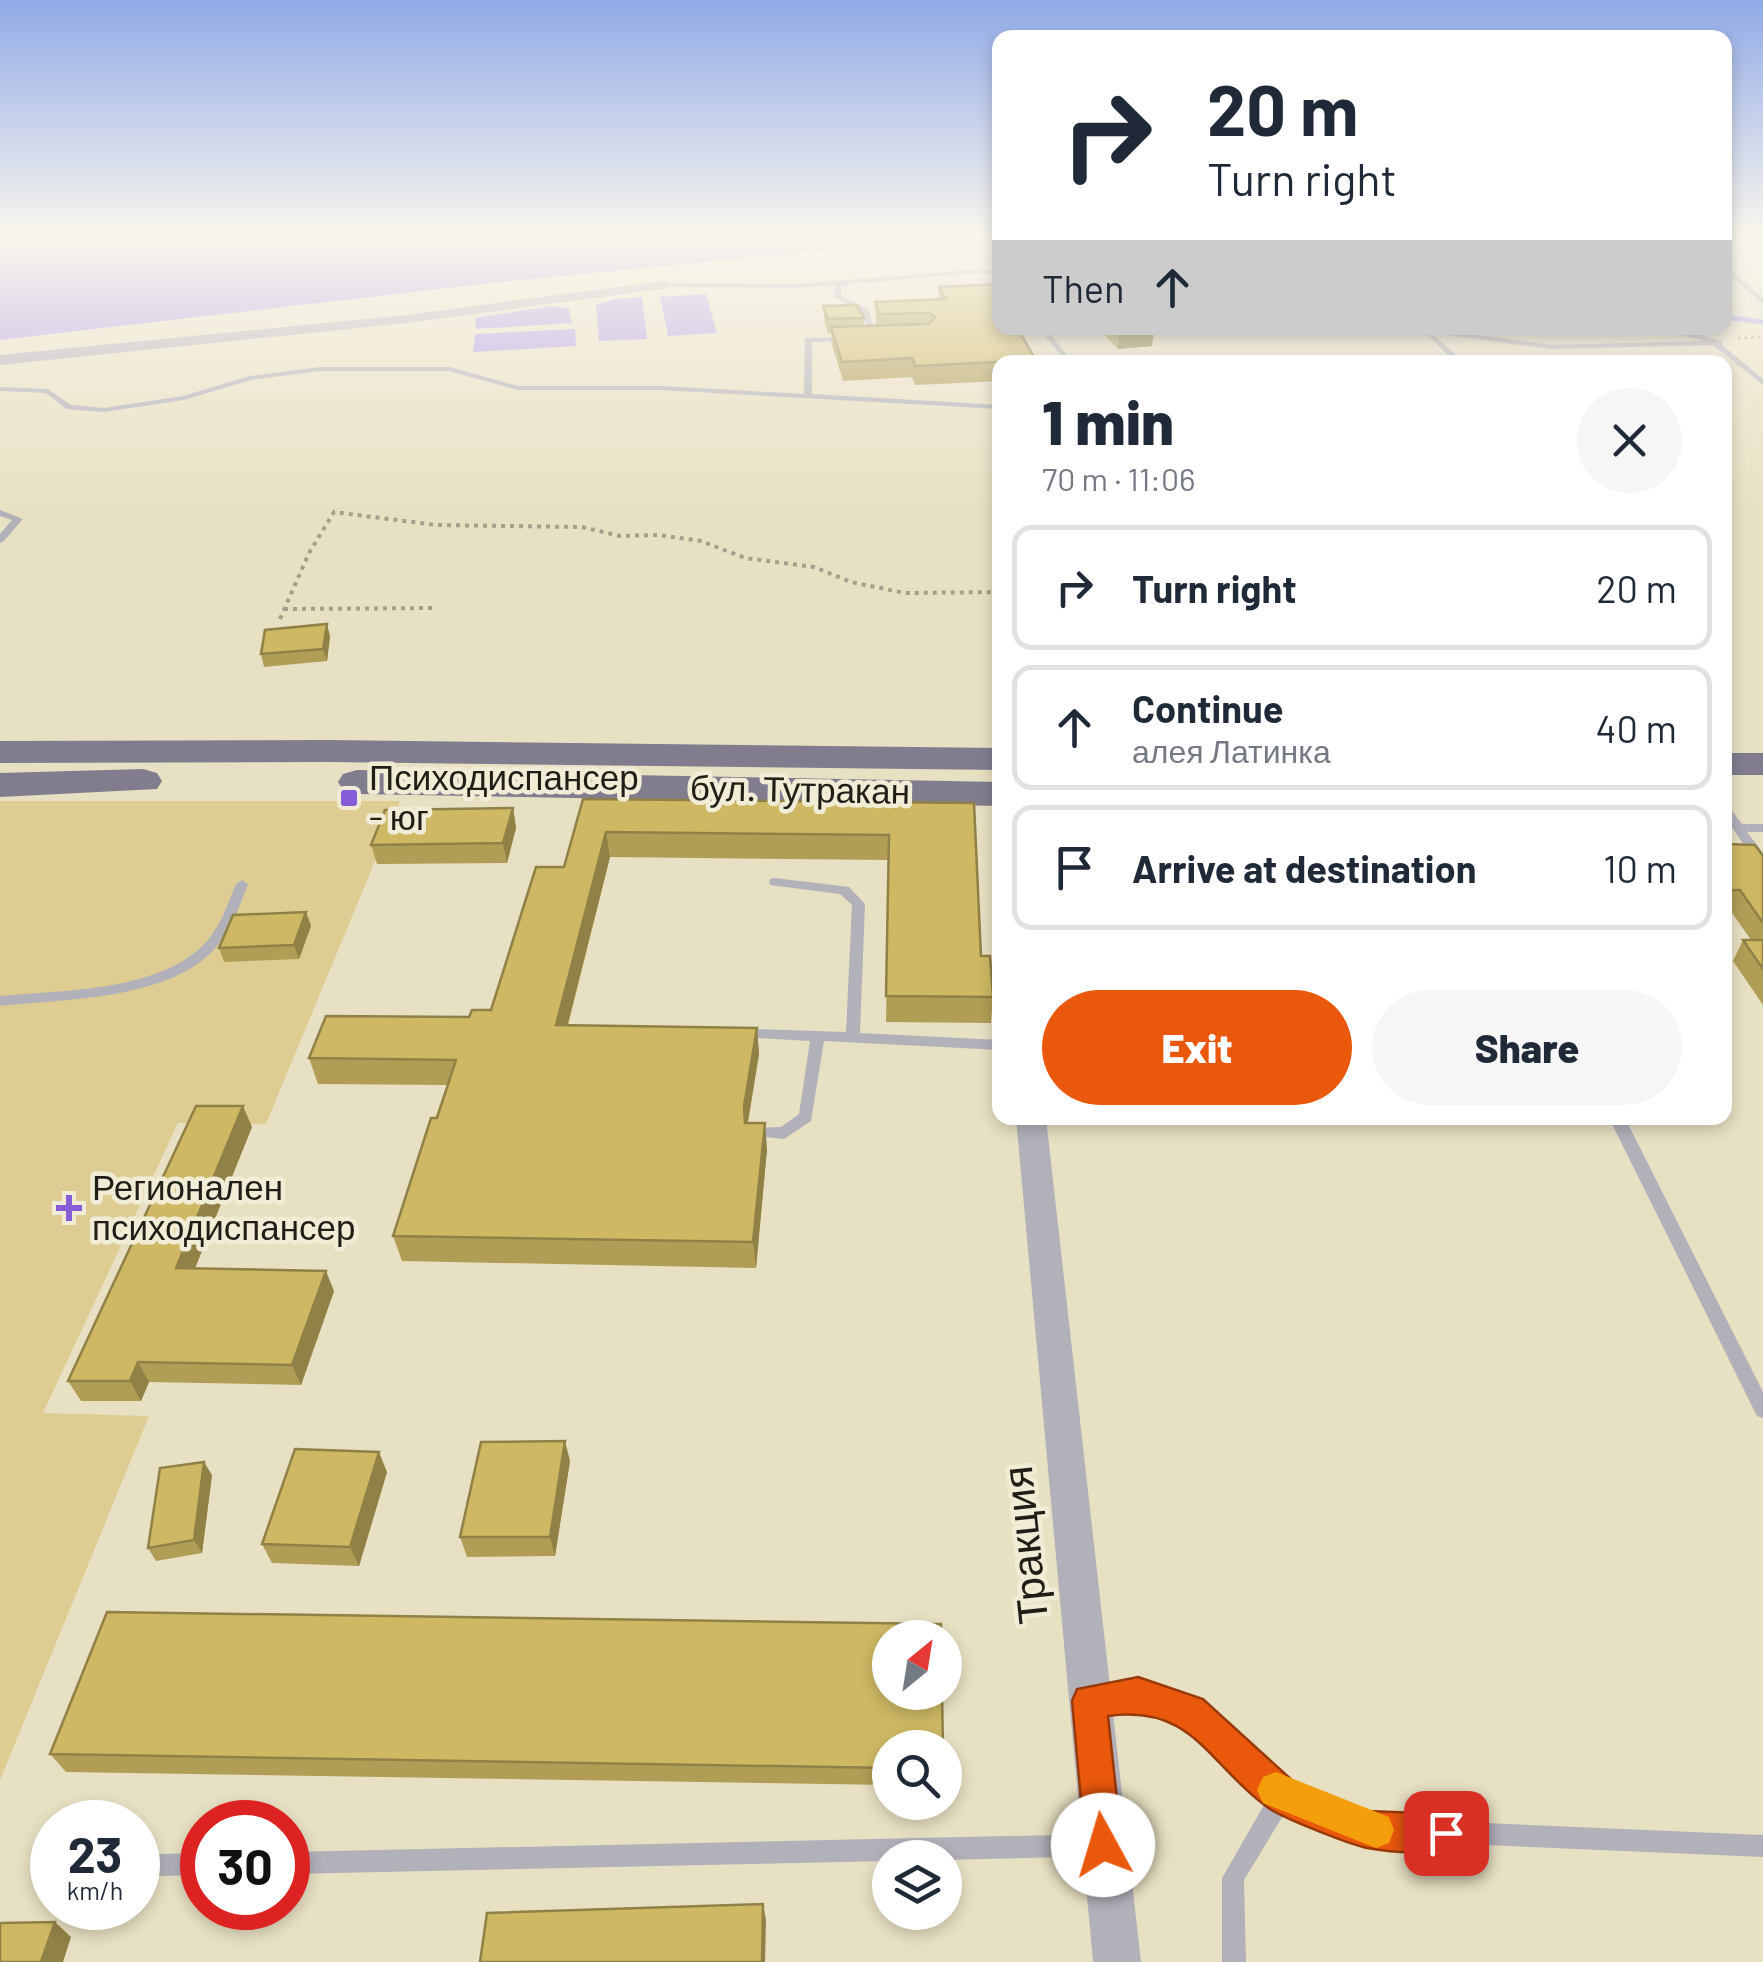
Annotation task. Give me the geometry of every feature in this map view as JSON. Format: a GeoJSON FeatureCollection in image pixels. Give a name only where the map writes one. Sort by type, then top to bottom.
{"type":"FeatureCollection","features":[{"type":"Feature","properties":{"kind":"main road","name":"бул. Тутракан"},"geometry":{"type":"LineString","coordinates":[[0,752],[349,751],[992,759]]}},
{"type":"Feature","properties":{"kind":"main road"},"geometry":{"type":"LineString","coordinates":[[1732,764],[1763,764]]}},
{"type":"Feature","properties":{"kind":"main road","name":"бул. Тутракан"},"geometry":{"type":"LineString","coordinates":[[0,785],[316,782],[992,794]]}},
{"type":"Feature","properties":{"kind":"main road"},"geometry":{"type":"LineString","coordinates":[[1732,811],[1763,794]]}},
{"type":"Feature","properties":{"kind":"street"},"geometry":{"type":"LineString","coordinates":[[0,360],[320,329]]}},
{"type":"Feature","properties":{"kind":"street","name":"Тракция"},"geometry":{"type":"LineString","coordinates":[[1032,1125],[1118,1962]]}},
{"type":"Feature","properties":{"kind":"lane"},"geometry":{"type":"LineString","coordinates":[[869,329],[872,339]]}},
{"type":"Feature","properties":{"kind":"lane"},"geometry":{"type":"LineString","coordinates":[[1048,335],[1064,355]]}},
{"type":"Feature","properties":{"kind":"lane"},"geometry":{"type":"LineString","coordinates":[[1430,335],[1452,355]]}},
{"type":"Feature","properties":{"kind":"lane"},"geometry":{"type":"LineString","coordinates":[[1462,335],[1551,347],[1720,343]]}},
{"type":"Feature","properties":{"kind":"lane"},"geometry":{"type":"LineString","coordinates":[[1698,335],[1720,343],[1763,383]]}},
{"type":"Feature","properties":{"kind":"lane"},"geometry":{"type":"LineString","coordinates":[[808,395],[808,340],[891,338]]}},
{"type":"Feature","properties":{"kind":"lane"},"geometry":{"type":"LineString","coordinates":[[0,389],[48,390],[69,406],[104,410],[184,398],[250,378],[320,369],[449,369],[518,388],[660,388],[992,406]]}},
{"type":"Feature","properties":{"kind":"lane"},"geometry":{"type":"LineString","coordinates":[[0,513],[18,519],[0,540]]}},
{"type":"Feature","properties":{"kind":"lane"},"geometry":{"type":"LineString","coordinates":[[1732,811],[1763,828]]}},
{"type":"Feature","properties":{"kind":"lane"},"geometry":{"type":"LineString","coordinates":[[1732,811],[1757,859]]}},
{"type":"Feature","properties":{"kind":"lane"},"geometry":{"type":"LineString","coordinates":[[775,882],[844,890],[859,904],[853,1038]]}},
{"type":"Feature","properties":{"kind":"lane"},"geometry":{"type":"LineString","coordinates":[[0,1001],[106,988],[156,978],[182,968],[209,947],[225,924],[242,884]]}},
{"type":"Feature","properties":{"kind":"lane"},"geometry":{"type":"LineString","coordinates":[[756,1032],[992,1045]]}},
{"type":"Feature","properties":{"kind":"lane"},"geometry":{"type":"LineString","coordinates":[[758,1132],[784,1133],[806,1117],[818,1035]]}},
{"type":"Feature","properties":{"kind":"lane"},"geometry":{"type":"LineString","coordinates":[[1620,1125],[1763,1410]]}},
{"type":"Feature","properties":{"kind":"lane"},"geometry":{"type":"LineString","coordinates":[[1089,1701],[1138,1694],[1190,1711],[1282,1796],[1367,1830],[1763,1846]]}},
{"type":"Feature","properties":{"kind":"lane"},"geometry":{"type":"LineString","coordinates":[[1234,1962],[1234,1878],[1282,1796]]}},
{"type":"Feature","properties":{"kind":"lane"},"geometry":{"type":"LineString","coordinates":[[310,1862],[1103,1845]]}},
{"type":"Feature","properties":{"kind":"lane"},"geometry":{"type":"LineString","coordinates":[[161,1865],[180,1865]]}},
{"type":"Feature","properties":{"kind":"path"},"geometry":{"type":"LineString","coordinates":[[280,619],[309,554],[334,512],[436,525],[567,527],[620,536],[659,535],[701,541],[745,558],[814,567],[852,582],[905,593],[992,592]]}},
{"type":"Feature","properties":{"kind":"path"},"geometry":{"type":"LineString","coordinates":[[284,609],[436,608]]}},
{"type":"Feature","properties":{"kind":"shaded area"},"geometry":{"type":"Polygon","coordinates":[[[0,329],[99,329],[0,340],[0,329]]]}},
{"type":"Feature","properties":{"kind":"shaded area"},"geometry":{"type":"Polygon","coordinates":[[[99,329],[992,329],[992,335],[1732,335],[1732,329],[1763,329],[1763,1962],[0,1962],[0,340],[99,329]]]}},
{"type":"Feature","properties":{"kind":"shaded area"},"geometry":{"type":"Polygon","coordinates":[[[575,329],[576,346],[473,352],[475,334],[575,329]]]}},
{"type":"Feature","properties":{"kind":"shaded area"},"geometry":{"type":"Polygon","coordinates":[[[598,329],[646,329],[647,339],[599,341],[598,329]]]}},
{"type":"Feature","properties":{"kind":"shaded area"},"geometry":{"type":"Polygon","coordinates":[[[666,329],[716,329],[717,333],[668,336],[666,329]]]}},
{"type":"Feature","properties":{"kind":"shaded area","name":"Регионален психодиспансер"},"geometry":{"type":"Polygon","coordinates":[[[0,801],[400,801],[266,1124],[178,1123],[43,1413],[149,1416],[0,1780],[0,801]]]}},
{"type":"Feature","properties":{"kind":"building"},"geometry":{"type":"Polygon","coordinates":[[[831,329],[992,329],[992,335],[1021,335],[1033,355],[992,355],[992,362],[915,366],[912,358],[842,362],[831,329]]]}},
{"type":"Feature","properties":{"kind":"building"},"geometry":{"type":"Polygon","coordinates":[[[327,624],[323,649],[261,654],[265,630],[327,624]]]}},
{"type":"Feature","properties":{"kind":"building"},"geometry":{"type":"Polygon","coordinates":[[[583,799],[974,803],[981,956],[990,956],[992,997],[886,996],[889,835],[606,832],[556,1025],[757,1028],[744,1106],[745,1123],[765,1123],[753,1242],[393,1236],[431,1118],[437,1118],[456,1060],[309,1058],[326,1016],[469,1017],[472,1010],[491,1010],[536,867],[564,867],[583,799]]]}},
{"type":"Feature","properties":{"kind":"building"},"geometry":{"type":"Polygon","coordinates":[[[513,808],[503,843],[371,845],[385,810],[513,808]]]}},
{"type":"Feature","properties":{"kind":"building"},"geometry":{"type":"Polygon","coordinates":[[[1732,844],[1755,845],[1763,856],[1763,923],[1740,890],[1732,890],[1732,844]]]}},
{"type":"Feature","properties":{"kind":"building"},"geometry":{"type":"Polygon","coordinates":[[[306,912],[294,945],[219,948],[233,915],[306,912]]]}},
{"type":"Feature","properties":{"kind":"building"},"geometry":{"type":"Polygon","coordinates":[[[1743,940],[1763,940],[1763,969],[1743,940]]]}},
{"type":"Feature","properties":{"kind":"building"},"geometry":{"type":"Polygon","coordinates":[[[196,1106],[243,1106],[176,1268],[326,1271],[292,1365],[138,1362],[130,1381],[68,1381],[196,1106]]]}},
{"type":"Feature","properties":{"kind":"building"},"geometry":{"type":"Polygon","coordinates":[[[565,1441],[550,1537],[460,1537],[481,1442],[565,1441]]]}},
{"type":"Feature","properties":{"kind":"building"},"geometry":{"type":"Polygon","coordinates":[[[295,1449],[379,1452],[350,1547],[262,1544],[295,1449]]]}},
{"type":"Feature","properties":{"kind":"building"},"geometry":{"type":"Polygon","coordinates":[[[204,1462],[194,1540],[148,1548],[160,1468],[204,1462]]]}},
{"type":"Feature","properties":{"kind":"building"},"geometry":{"type":"Polygon","coordinates":[[[107,1612],[872,1623],[872,1710],[942,1710],[943,1730],[872,1730],[872,1768],[50,1754],[107,1612]]]}},
{"type":"Feature","properties":{"kind":"building"},"geometry":{"type":"Polygon","coordinates":[[[763,1904],[762,1962],[480,1962],[487,1913],[763,1904]]]}},
{"type":"Feature","properties":{"kind":"building"},"geometry":{"type":"Polygon","coordinates":[[[30,1922],[30,1930],[52,1930],[41,1962],[0,1962],[0,1923],[30,1922]]]}},
{"type":"Feature","properties":{"kind":"slow traffic"},"geometry":{"type":"LineString","coordinates":[[1276,1790],[1282,1796],[1367,1830],[1376,1830]]}},
{"type":"Feature","properties":{"kind":"place","name":"Психодиспансер - юг"},"geometry":{"type":"Point","coordinates":[349,798]}},
{"type":"Feature","properties":{"kind":"place","name":"Регионален психодиспансер"},"geometry":{"type":"Point","coordinates":[69,1208]}},
{"type":"Feature","properties":{"kind":"route"},"geometry":{"type":"LineString","coordinates":[[1103,1845],[1089,1701],[1138,1694],[1190,1711],[1282,1796],[1367,1830],[1446,1833]]}}]}
